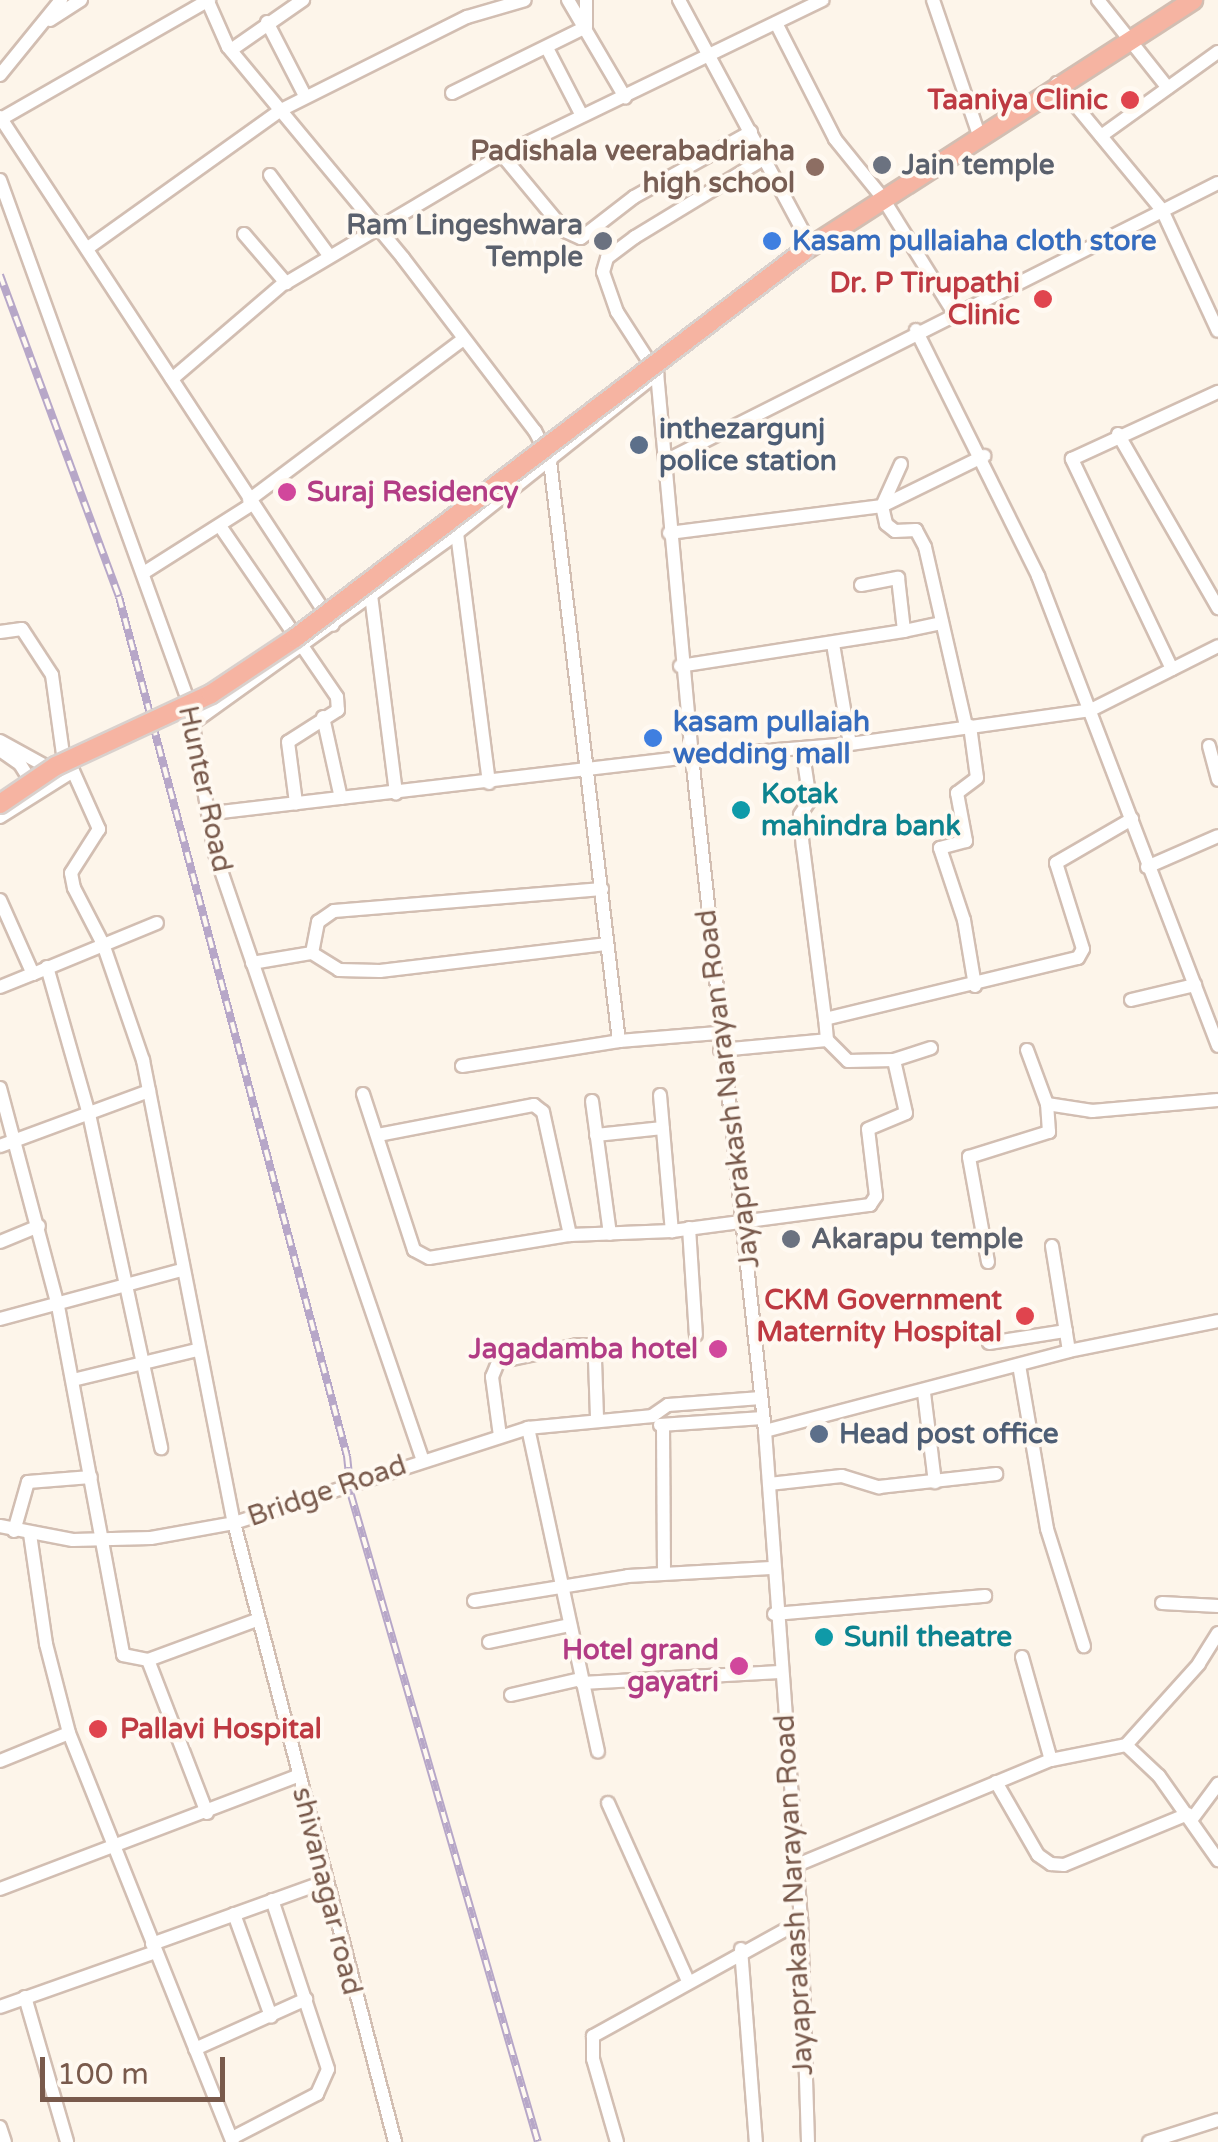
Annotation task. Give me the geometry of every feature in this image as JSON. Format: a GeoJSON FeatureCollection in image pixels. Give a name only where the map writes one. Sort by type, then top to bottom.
{"type":"FeatureCollection","features":[{"type":"Feature","properties":{"kind":"highway"},"geometry":{"type":"LineString","coordinates":[[0,804],[51,769],[210,694],[295,638],[808,249],[1056,83],[1193,0]]}},
{"type":"Feature","properties":{"kind":"street"},"geometry":{"type":"LineString","coordinates":[[0,75],[49,20],[61,0]]}},
{"type":"Feature","properties":{"kind":"street"},"geometry":{"type":"LineString","coordinates":[[49,20],[81,0]]}},
{"type":"Feature","properties":{"kind":"street"},"geometry":{"type":"LineString","coordinates":[[231,50],[303,0]]}},
{"type":"Feature","properties":{"kind":"street"},"geometry":{"type":"LineString","coordinates":[[88,248],[304,96],[467,17],[524,0]]}},
{"type":"Feature","properties":{"kind":"street"},"geometry":{"type":"LineString","coordinates":[[568,0],[626,98]]}},
{"type":"Feature","properties":{"kind":"street"},"geometry":{"type":"LineString","coordinates":[[586,0],[586,28]]}},
{"type":"Feature","properties":{"kind":"street"},"geometry":{"type":"LineString","coordinates":[[679,0],[765,158],[808,249]]}},
{"type":"Feature","properties":{"kind":"street"},"geometry":{"type":"LineString","coordinates":[[172,379],[283,284],[372,227],[502,156],[823,0]]}},
{"type":"Feature","properties":{"kind":"street"},"geometry":{"type":"LineString","coordinates":[[932,0],[979,134]]}},
{"type":"Feature","properties":{"kind":"street"},"geometry":{"type":"LineString","coordinates":[[1098,0],[1124,41],[1168,88]]}},
{"type":"Feature","properties":{"kind":"street"},"geometry":{"type":"LineString","coordinates":[[333,624],[0,118],[209,2],[231,50],[535,431],[550,462],[619,1040]]}},
{"type":"Feature","properties":{"kind":"street"},"geometry":{"type":"LineString","coordinates":[[267,22],[304,96]]}},
{"type":"Feature","properties":{"kind":"street"},"geometry":{"type":"LineString","coordinates":[[776,22],[835,139],[882,197],[954,313]]}},
{"type":"Feature","properties":{"kind":"street"},"geometry":{"type":"LineString","coordinates":[[452,93],[548,50],[586,28]]}},
{"type":"Feature","properties":{"kind":"street"},"geometry":{"type":"LineString","coordinates":[[548,50],[582,116]]}},
{"type":"Feature","properties":{"kind":"street"},"geometry":{"type":"LineString","coordinates":[[1101,136],[1218,52]]}},
{"type":"Feature","properties":{"kind":"street"},"geometry":{"type":"LineString","coordinates":[[1056,83],[1162,210],[1218,331]]}},
{"type":"Feature","properties":{"kind":"street"},"geometry":{"type":"LineString","coordinates":[[502,156],[565,231],[581,238],[634,198],[751,132]]}},
{"type":"Feature","properties":{"kind":"street"},"geometry":{"type":"LineString","coordinates":[[193,723],[457,533],[657,374],[604,283],[607,258],[765,158]]}},
{"type":"Feature","properties":{"kind":"street"},"geometry":{"type":"LineString","coordinates":[[270,175],[328,254]]}},
{"type":"Feature","properties":{"kind":"street","name":"Hunter Road"},"geometry":{"type":"LineString","coordinates":[[0,180],[144,572],[193,723],[212,813],[211,840],[422,1458]]}},
{"type":"Feature","properties":{"kind":"street"},"geometry":{"type":"LineString","coordinates":[[665,461],[916,330],[1218,182]]}},
{"type":"Feature","properties":{"kind":"street"},"geometry":{"type":"LineString","coordinates":[[244,234],[283,284]]}},
{"type":"Feature","properties":{"kind":"street"},"geometry":{"type":"LineString","coordinates":[[916,330],[984,456],[1090,710],[1218,1046]]}},
{"type":"Feature","properties":{"kind":"street"},"geometry":{"type":"LineString","coordinates":[[144,572],[220,526],[462,340]]}},
{"type":"Feature","properties":{"kind":"street","name":"Jayaprakash Narayan Road"},"geometry":{"type":"LineString","coordinates":[[657,374],[680,666],[764,1424],[774,1614],[797,1865],[808,2142]]}},
{"type":"Feature","properties":{"kind":"street"},"geometry":{"type":"LineString","coordinates":[[1172,670],[1072,459],[1118,434],[1218,392]]}},
{"type":"Feature","properties":{"kind":"street"},"geometry":{"type":"LineString","coordinates":[[1118,434],[1218,608]]}},
{"type":"Feature","properties":{"kind":"street"},"geometry":{"type":"LineString","coordinates":[[670,533],[882,506],[984,456]]}},
{"type":"Feature","properties":{"kind":"street"},"geometry":{"type":"LineString","coordinates":[[882,506],[901,464]]}},
{"type":"Feature","properties":{"kind":"street"},"geometry":{"type":"LineString","coordinates":[[882,506],[895,532],[919,533],[968,726],[976,778],[957,792],[966,841],[940,848],[964,920],[975,986]]}},
{"type":"Feature","properties":{"kind":"street"},"geometry":{"type":"LineString","coordinates":[[220,526],[337,697],[338,710],[288,742],[296,803]]}},
{"type":"Feature","properties":{"kind":"street"},"geometry":{"type":"LineString","coordinates":[[457,533],[489,783]]}},
{"type":"Feature","properties":{"kind":"street"},"geometry":{"type":"LineString","coordinates":[[861,585],[898,578],[904,631]]}},
{"type":"Feature","properties":{"kind":"street"},"geometry":{"type":"LineString","coordinates":[[371,595],[396,793]]}},
{"type":"Feature","properties":{"kind":"street"},"geometry":{"type":"LineString","coordinates":[[680,666],[942,623]]}},
{"type":"Feature","properties":{"kind":"street"},"geometry":{"type":"LineString","coordinates":[[0,632],[22,629],[52,675],[61,754],[65,769],[73,771]]}},
{"type":"Feature","properties":{"kind":"street"},"geometry":{"type":"LineString","coordinates":[[832,644],[850,744]]}},
{"type":"Feature","properties":{"kind":"street"},"geometry":{"type":"LineString","coordinates":[[212,813],[692,757],[850,744],[1090,710],[1218,646]]}},
{"type":"Feature","properties":{"kind":"street"},"geometry":{"type":"LineString","coordinates":[[323,717],[341,798]]}},
{"type":"Feature","properties":{"kind":"street"},"geometry":{"type":"LineString","coordinates":[[0,741],[51,769]]}},
{"type":"Feature","properties":{"kind":"street"},"geometry":{"type":"LineString","coordinates":[[1209,746],[1218,780]]}},
{"type":"Feature","properties":{"kind":"street"},"geometry":{"type":"LineString","coordinates":[[802,748],[810,800],[800,815],[802,847],[827,1040],[848,1061],[894,1060],[932,1048]]}},
{"type":"Feature","properties":{"kind":"street"},"geometry":{"type":"LineString","coordinates":[[0,750],[20,764],[38,794]]}},
{"type":"Feature","properties":{"kind":"street"},"geometry":{"type":"LineString","coordinates":[[0,816],[73,771]]}},
{"type":"Feature","properties":{"kind":"street","name":"shivanagar road"},"geometry":{"type":"LineString","coordinates":[[73,771],[99,829],[72,872],[74,888],[103,944],[149,1090],[234,1523],[392,2141]]}},
{"type":"Feature","properties":{"kind":"street"},"geometry":{"type":"LineString","coordinates":[[825,1019],[975,986],[1078,958],[1082,945],[1056,863],[1132,819]]}},
{"type":"Feature","properties":{"kind":"street"},"geometry":{"type":"LineString","coordinates":[[1147,867],[1218,836]]}},
{"type":"Feature","properties":{"kind":"street"},"geometry":{"type":"LineString","coordinates":[[312,953],[318,922],[334,911],[602,890]]}},
{"type":"Feature","properties":{"kind":"street"},"geometry":{"type":"LineString","coordinates":[[0,900],[33,974]]}},
{"type":"Feature","properties":{"kind":"street"},"geometry":{"type":"LineString","coordinates":[[0,987],[157,922]]}},
{"type":"Feature","properties":{"kind":"street"},"geometry":{"type":"LineString","coordinates":[[252,963],[312,953],[339,970],[380,971],[605,944]]}},
{"type":"Feature","properties":{"kind":"street"},"geometry":{"type":"LineString","coordinates":[[47,967],[89,1114],[123,1288],[162,1448]]}},
{"type":"Feature","properties":{"kind":"street"},"geometry":{"type":"LineString","coordinates":[[1131,1000],[1195,985]]}},
{"type":"Feature","properties":{"kind":"street"},"geometry":{"type":"LineString","coordinates":[[462,1066],[619,1040],[718,1033]]}},
{"type":"Feature","properties":{"kind":"street"},"geometry":{"type":"LineString","coordinates":[[720,1050],[827,1040]]}},
{"type":"Feature","properties":{"kind":"street"},"geometry":{"type":"LineString","coordinates":[[988,1262],[969,1157],[1048,1132],[1048,1104],[1027,1050]]}},
{"type":"Feature","properties":{"kind":"street"},"geometry":{"type":"LineString","coordinates":[[363,1094],[422,1256],[570,1235],[672,1231],[807,1217],[874,1202],[868,1130],[906,1113],[894,1060]]}},
{"type":"Feature","properties":{"kind":"street"},"geometry":{"type":"LineString","coordinates":[[0,1088],[17,1140],[58,1306],[120,1649],[134,1662],[148,1660],[257,1620]]}},
{"type":"Feature","properties":{"kind":"street"},"geometry":{"type":"LineString","coordinates":[[0,1146],[149,1090]]}},
{"type":"Feature","properties":{"kind":"street"},"geometry":{"type":"LineString","coordinates":[[660,1095],[672,1231]]}},
{"type":"Feature","properties":{"kind":"street"},"geometry":{"type":"LineString","coordinates":[[1048,1104],[1092,1112],[1218,1100]]}},
{"type":"Feature","properties":{"kind":"street"},"geometry":{"type":"LineString","coordinates":[[592,1101],[610,1234]]}},
{"type":"Feature","properties":{"kind":"street"},"geometry":{"type":"LineString","coordinates":[[378,1135],[534,1106],[543,1112],[570,1235]]}},
{"type":"Feature","properties":{"kind":"street"},"geometry":{"type":"LineString","coordinates":[[596,1135],[663,1128]]}},
{"type":"Feature","properties":{"kind":"street"},"geometry":{"type":"LineString","coordinates":[[0,1242],[39,1226]]}},
{"type":"Feature","properties":{"kind":"street"},"geometry":{"type":"LineString","coordinates":[[689,1228],[696,1335]]}},
{"type":"Feature","properties":{"kind":"street"},"geometry":{"type":"LineString","coordinates":[[1052,1246],[1069,1351]]}},
{"type":"Feature","properties":{"kind":"street"},"geometry":{"type":"LineString","coordinates":[[0,1319],[182,1270]]}},
{"type":"Feature","properties":{"kind":"street"},"geometry":{"type":"LineString","coordinates":[[663,1427],[764,1424],[924,1393],[1069,1351],[1218,1320]]}},
{"type":"Feature","properties":{"kind":"street"},"geometry":{"type":"LineString","coordinates":[[990,1343],[1066,1331]]}},
{"type":"Feature","properties":{"kind":"street"},"geometry":{"type":"LineString","coordinates":[[500,1436],[492,1368],[562,1348],[592,1350],[597,1417]]}},
{"type":"Feature","properties":{"kind":"street"},"geometry":{"type":"LineString","coordinates":[[73,1380],[198,1350]]}},
{"type":"Feature","properties":{"kind":"street"},"geometry":{"type":"LineString","coordinates":[[1019,1365],[1047,1529],[1084,1646]]}},
{"type":"Feature","properties":{"kind":"street"},"geometry":{"type":"LineString","coordinates":[[924,1393],[936,1482]]}},
{"type":"Feature","properties":{"kind":"street","name":"Bridge Road"},"geometry":{"type":"LineString","coordinates":[[7,1528],[30,1534],[102,1540],[234,1523],[422,1458],[528,1428],[597,1417],[652,1416],[668,1404],[761,1398]]}},
{"type":"Feature","properties":{"kind":"street"},"geometry":{"type":"LineString","coordinates":[[652,1416],[663,1427],[664,1573]]}},
{"type":"Feature","properties":{"kind":"street"},"geometry":{"type":"LineString","coordinates":[[528,1428],[598,1752]]}},
{"type":"Feature","properties":{"kind":"street"},"geometry":{"type":"LineString","coordinates":[[769,1484],[842,1476],[879,1486],[996,1474]]}},
{"type":"Feature","properties":{"kind":"street"},"geometry":{"type":"LineString","coordinates":[[7,1528],[28,1482],[91,1477]]}},
{"type":"Feature","properties":{"kind":"street"},"geometry":{"type":"LineString","coordinates":[[30,1534],[46,1644],[69,1733],[118,1843],[154,1948],[232,2140],[324,2087],[328,2068],[272,1900]]}},
{"type":"Feature","properties":{"kind":"street"},"geometry":{"type":"LineString","coordinates":[[474,1601],[664,1573],[771,1568]]}},
{"type":"Feature","properties":{"kind":"street"},"geometry":{"type":"LineString","coordinates":[[774,1614],[986,1596]]}},
{"type":"Feature","properties":{"kind":"street"},"geometry":{"type":"LineString","coordinates":[[1162,1603],[1218,1606]]}},
{"type":"Feature","properties":{"kind":"street"},"geometry":{"type":"LineString","coordinates":[[488,1642],[570,1625]]}},
{"type":"Feature","properties":{"kind":"street"},"geometry":{"type":"LineString","coordinates":[[797,1865],[1051,1760],[1126,1745],[1218,1637]]}},
{"type":"Feature","properties":{"kind":"street"},"geometry":{"type":"LineString","coordinates":[[1022,1657],[1051,1760]]}},
{"type":"Feature","properties":{"kind":"street"},"geometry":{"type":"LineString","coordinates":[[148,1660],[207,1813]]}},
{"type":"Feature","properties":{"kind":"street"},"geometry":{"type":"LineString","coordinates":[[511,1695],[582,1681],[780,1672]]}},
{"type":"Feature","properties":{"kind":"street"},"geometry":{"type":"LineString","coordinates":[[0,1761],[69,1733]]}},
{"type":"Feature","properties":{"kind":"street"},"geometry":{"type":"LineString","coordinates":[[1126,1745],[1190,1816],[1218,1860]]}},
{"type":"Feature","properties":{"kind":"street"},"geometry":{"type":"LineString","coordinates":[[0,1889],[298,1776]]}},
{"type":"Feature","properties":{"kind":"street"},"geometry":{"type":"LineString","coordinates":[[996,1782],[1038,1855],[1050,1864],[1064,1866],[1190,1816],[1218,1784]]}},
{"type":"Feature","properties":{"kind":"street"},"geometry":{"type":"LineString","coordinates":[[608,1803],[687,1978]]}},
{"type":"Feature","properties":{"kind":"street"},"geometry":{"type":"LineString","coordinates":[[0,2007],[324,1882]]}},
{"type":"Feature","properties":{"kind":"street"},"geometry":{"type":"LineString","coordinates":[[234,1914],[270,2016]]}},
{"type":"Feature","properties":{"kind":"street"},"geometry":{"type":"LineString","coordinates":[[617,2142],[593,2059],[593,2036],[687,1978],[800,1921]]}},
{"type":"Feature","properties":{"kind":"street"},"geometry":{"type":"LineString","coordinates":[[741,1950],[756,2142]]}},
{"type":"Feature","properties":{"kind":"street"},"geometry":{"type":"LineString","coordinates":[[25,1997],[66,2142]]}},
{"type":"Feature","properties":{"kind":"street"},"geometry":{"type":"LineString","coordinates":[[195,2049],[306,1999]]}},
{"type":"Feature","properties":{"kind":"street"},"geometry":{"type":"LineString","coordinates":[[1149,2142],[1218,2120]]}},
{"type":"Feature","properties":{"kind":"street"},"geometry":{"type":"LineString","coordinates":[[0,2128],[5,2142]]}},
{"type":"Feature","properties":{"kind":"railway"},"geometry":{"type":"LineString","coordinates":[[0,275],[119,597],[347,1456],[351,1495],[538,2142]]}},
{"type":"Feature","properties":{"kind":"place","name":"Taaniya Clinic"},"geometry":{"type":"Point","coordinates":[1130,100]}},
{"type":"Feature","properties":{"kind":"place","name":"Jain temple"},"geometry":{"type":"Point","coordinates":[882,165]}},
{"type":"Feature","properties":{"kind":"place","name":"Padishala veerabadriaha high school"},"geometry":{"type":"Point","coordinates":[815,167]}},
{"type":"Feature","properties":{"kind":"place","name":"Ram Lingeshwara Temple"},"geometry":{"type":"Point","coordinates":[603,241]}},
{"type":"Feature","properties":{"kind":"place","name":"Kasam pullaiaha cloth store"},"geometry":{"type":"Point","coordinates":[772,241]}},
{"type":"Feature","properties":{"kind":"place","name":"Dr. P Tirupathi Clinic"},"geometry":{"type":"Point","coordinates":[1043,299]}},
{"type":"Feature","properties":{"kind":"place","name":"inthezargunj police station"},"geometry":{"type":"Point","coordinates":[639,445]}},
{"type":"Feature","properties":{"kind":"place","name":"Suraj Residency"},"geometry":{"type":"Point","coordinates":[287,492]}},
{"type":"Feature","properties":{"kind":"place","name":"kasam pullaiah wedding mall"},"geometry":{"type":"Point","coordinates":[653,738]}},
{"type":"Feature","properties":{"kind":"place","name":"Kotak mahindra bank"},"geometry":{"type":"Point","coordinates":[741,810]}},
{"type":"Feature","properties":{"kind":"place","name":"Akarapu temple"},"geometry":{"type":"Point","coordinates":[791,1239]}},
{"type":"Feature","properties":{"kind":"place","name":"CKM Government Maternity Hospital"},"geometry":{"type":"Point","coordinates":[1025,1316]}},
{"type":"Feature","properties":{"kind":"place","name":"Jagadamba hotel"},"geometry":{"type":"Point","coordinates":[718,1349]}},
{"type":"Feature","properties":{"kind":"place","name":"Head post office"},"geometry":{"type":"Point","coordinates":[819,1434]}},
{"type":"Feature","properties":{"kind":"place","name":"Sunil theatre"},"geometry":{"type":"Point","coordinates":[824,1637]}},
{"type":"Feature","properties":{"kind":"place","name":"Hotel grand gayatri"},"geometry":{"type":"Point","coordinates":[739,1666]}},
{"type":"Feature","properties":{"kind":"place","name":"Pallavi Hospital"},"geometry":{"type":"Point","coordinates":[98,1729]}}]}
